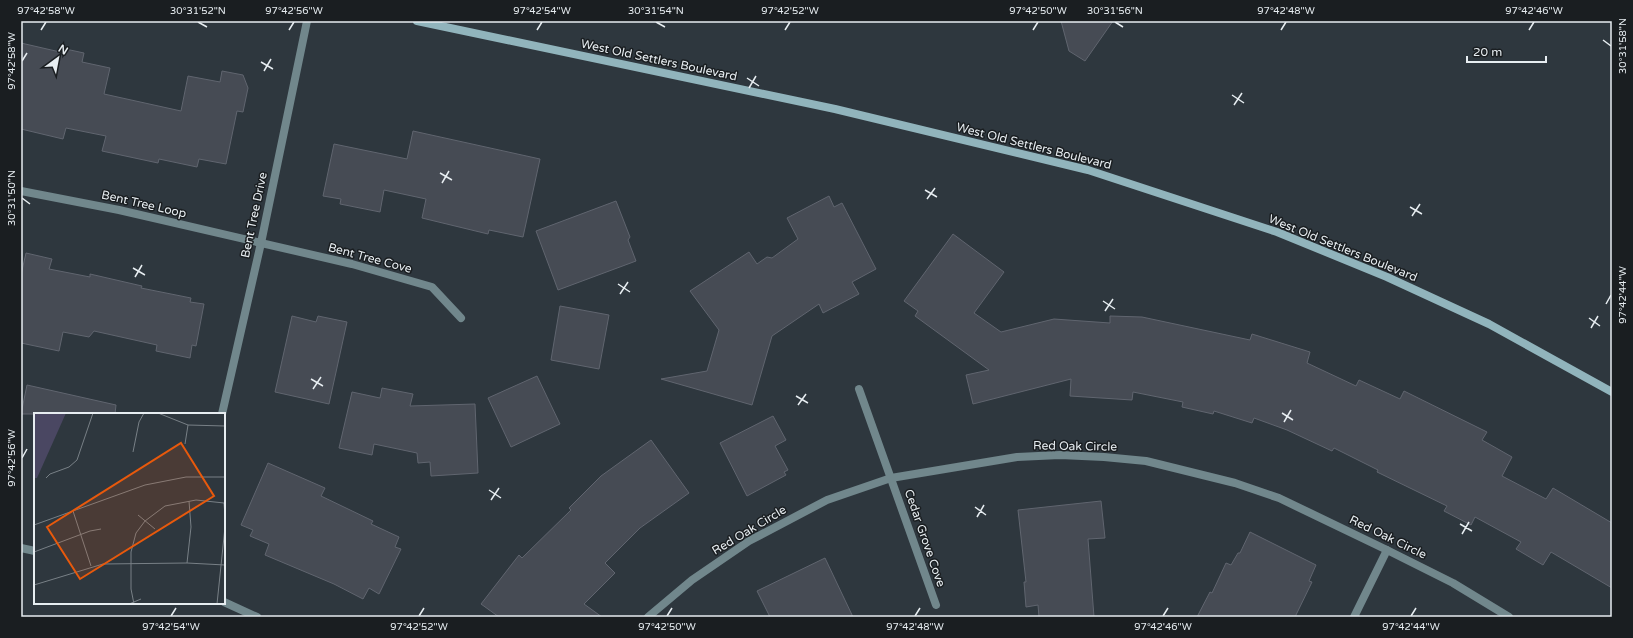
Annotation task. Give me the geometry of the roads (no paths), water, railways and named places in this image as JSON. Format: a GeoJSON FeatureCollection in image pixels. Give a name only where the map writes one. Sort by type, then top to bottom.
{"type":"FeatureCollection","features":[{"type":"Feature","properties":{"kind":"main road","name":"West Old Settlers Boulevard"},"geometry":{"type":"LineString","coordinates":[[417,21],[835,109],[1088,170],[1277,232],[1387,277],[1489,324],[1612,392]]}},
{"type":"Feature","properties":{"kind":"street","name":"Bent Tree Drive"},"geometry":{"type":"LineString","coordinates":[[222,413],[261,243],[307,21]]}},
{"type":"Feature","properties":{"kind":"street","name":"Bent Tree Loop"},"geometry":{"type":"LineString","coordinates":[[21,190],[119,210],[261,243]]}},
{"type":"Feature","properties":{"kind":"street","name":"Bent Tree Cove"},"geometry":{"type":"LineString","coordinates":[[261,243],[352,264],[432,287],[462,318]]}},
{"type":"Feature","properties":{"kind":"street","name":"Cedar Grove Cove"},"geometry":{"type":"LineString","coordinates":[[859,389],[936,605]]}},
{"type":"Feature","properties":{"kind":"street","name":"Red Oak Circle"},"geometry":{"type":"LineString","coordinates":[[648,617],[692,580],[755,538],[827,500],[891,478],[1017,457],[1060,455],[1096,456],[1146,462],[1235,483],[1272,496],[1453,583],[1509,617]]}},
{"type":"Feature","properties":{"kind":"street"},"geometry":{"type":"LineString","coordinates":[[21,548],[34,552]]}},
{"type":"Feature","properties":{"kind":"street"},"geometry":{"type":"LineString","coordinates":[[1354,617],[1387,550]]}},
{"type":"Feature","properties":{"kind":"street"},"geometry":{"type":"LineString","coordinates":[[225,602],[258,617]]}}]}
